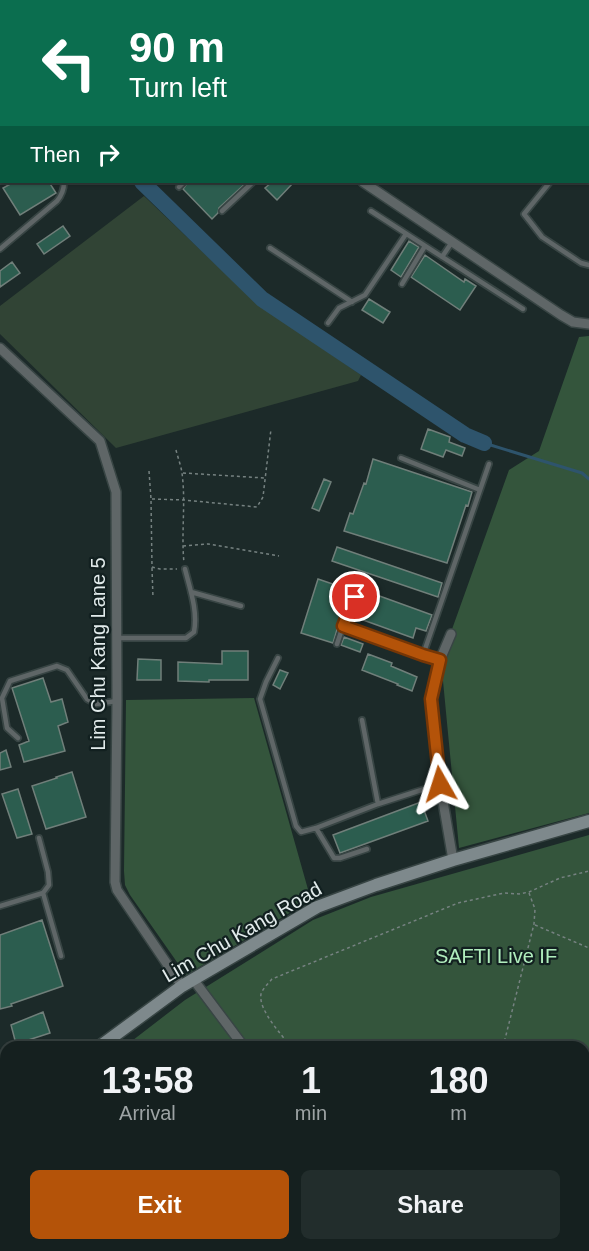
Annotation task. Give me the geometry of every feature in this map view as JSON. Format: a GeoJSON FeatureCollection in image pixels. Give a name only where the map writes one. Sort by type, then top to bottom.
{"type":"FeatureCollection","features":[{"type":"Feature","properties":{"kind":"main road","name":"Lim Chu Kang Road"},"geometry":{"type":"LineString","coordinates":[[107,1041],[187,982],[317,907],[453,860],[589,821]]}},
{"type":"Feature","properties":{"kind":"street"},"geometry":{"type":"LineString","coordinates":[[365,183],[561,315],[573,322],[589,324]]}},
{"type":"Feature","properties":{"kind":"street","name":"Lim Chu Kang Lane 5"},"geometry":{"type":"LineString","coordinates":[[0,348],[100,441],[116,492],[115,874],[117,890],[187,982],[239,1041]]}},
{"type":"Feature","properties":{"kind":"street"},"geometry":{"type":"LineString","coordinates":[[451,634],[440,660],[431,699],[440,784],[453,860]]}},
{"type":"Feature","properties":{"kind":"lane"},"geometry":{"type":"LineString","coordinates":[[0,249],[62,196],[64,183]]}},
{"type":"Feature","properties":{"kind":"lane"},"geometry":{"type":"LineString","coordinates":[[179,186],[183,183]]}},
{"type":"Feature","properties":{"kind":"lane"},"geometry":{"type":"LineString","coordinates":[[222,211],[251,183]]}},
{"type":"Feature","properties":{"kind":"lane"},"geometry":{"type":"LineString","coordinates":[[549,183],[524,214],[542,237],[581,263],[589,264]]}},
{"type":"Feature","properties":{"kind":"lane"},"geometry":{"type":"LineString","coordinates":[[371,211],[523,309]]}},
{"type":"Feature","properties":{"kind":"lane"},"geometry":{"type":"LineString","coordinates":[[328,323],[339,308],[365,295],[406,234]]}},
{"type":"Feature","properties":{"kind":"lane"},"geometry":{"type":"LineString","coordinates":[[442,257],[452,242]]}},
{"type":"Feature","properties":{"kind":"lane"},"geometry":{"type":"LineString","coordinates":[[402,284],[425,246]]}},
{"type":"Feature","properties":{"kind":"lane"},"geometry":{"type":"LineString","coordinates":[[270,248],[352,302]]}},
{"type":"Feature","properties":{"kind":"lane"},"geometry":{"type":"LineString","coordinates":[[401,458],[480,490]]}},
{"type":"Feature","properties":{"kind":"lane"},"geometry":{"type":"LineString","coordinates":[[423,655],[489,464]]}},
{"type":"Feature","properties":{"kind":"lane"},"geometry":{"type":"LineString","coordinates":[[117,638],[186,638],[194,632],[196,622],[185,569]]}},
{"type":"Feature","properties":{"kind":"lane"},"geometry":{"type":"LineString","coordinates":[[191,592],[241,606]]}},
{"type":"Feature","properties":{"kind":"lane"},"geometry":{"type":"LineString","coordinates":[[337,644],[355,597]]}},
{"type":"Feature","properties":{"kind":"lane"},"geometry":{"type":"LineString","coordinates":[[343,626],[440,660]]}},
{"type":"Feature","properties":{"kind":"lane"},"geometry":{"type":"LineString","coordinates":[[278,658],[260,699],[296,826],[301,832],[440,784]]}},
{"type":"Feature","properties":{"kind":"lane"},"geometry":{"type":"LineString","coordinates":[[18,738],[7,728],[2,698],[10,681],[57,666],[67,670],[87,699],[96,704],[117,701]]}},
{"type":"Feature","properties":{"kind":"lane"},"geometry":{"type":"LineString","coordinates":[[362,720],[378,804]]}},
{"type":"Feature","properties":{"kind":"lane"},"geometry":{"type":"LineString","coordinates":[[316,828],[334,858],[368,849]]}},
{"type":"Feature","properties":{"kind":"lane"},"geometry":{"type":"LineString","coordinates":[[0,906],[43,893],[50,885],[39,838]]}},
{"type":"Feature","properties":{"kind":"lane"},"geometry":{"type":"LineString","coordinates":[[43,893],[61,956]]}},
{"type":"Feature","properties":{"kind":"path"},"geometry":{"type":"LineString","coordinates":[[151,499],[257,507],[262,497],[271,429]]}},
{"type":"Feature","properties":{"kind":"path"},"geometry":{"type":"LineString","coordinates":[[152,567],[185,569],[182,546],[184,500],[182,473],[176,450]]}},
{"type":"Feature","properties":{"kind":"path"},"geometry":{"type":"LineString","coordinates":[[149,471],[153,598]]}},
{"type":"Feature","properties":{"kind":"path"},"geometry":{"type":"LineString","coordinates":[[182,473],[265,478]]}},
{"type":"Feature","properties":{"kind":"path"},"geometry":{"type":"LineString","coordinates":[[182,546],[208,544],[279,556]]}},
{"type":"Feature","properties":{"kind":"path"},"geometry":{"type":"LineString","coordinates":[[286,1041],[267,1015],[262,1004],[261,996],[264,988],[272,979],[458,903],[504,893],[529,892],[560,878],[589,871]]}},
{"type":"Feature","properties":{"kind":"path"},"geometry":{"type":"LineString","coordinates":[[505,1041],[534,924],[535,909],[529,892]]}},
{"type":"Feature","properties":{"kind":"path"},"geometry":{"type":"LineString","coordinates":[[534,924],[589,948]]}},
{"type":"Feature","properties":{"kind":"green space"},"geometry":{"type":"Polygon","coordinates":[[[144,196],[255,302],[361,375],[358,381],[116,448],[0,334],[0,306],[144,196]]]}},
{"type":"Feature","properties":{"kind":"green space"},"geometry":{"type":"Polygon","coordinates":[[[589,336],[589,813],[459,848],[441,660],[509,470],[539,451],[579,337],[589,336]]]}},
{"type":"Feature","properties":{"kind":"green space"},"geometry":{"type":"Polygon","coordinates":[[[254,698],[311,900],[186,975],[125,885],[126,700],[254,698]]]}},
{"type":"Feature","properties":{"kind":"green space","name":"SAFTI Live IF"},"geometry":{"type":"Polygon","coordinates":[[[589,835],[589,1041],[132,1041],[185,1000],[313,920],[371,897],[589,835]]]}},
{"type":"Feature","properties":{"kind":"building"},"geometry":{"type":"Polygon","coordinates":[[[12,183],[50,183],[56,193],[20,215],[3,188],[12,183]]]}},
{"type":"Feature","properties":{"kind":"building"},"geometry":{"type":"Polygon","coordinates":[[[187,183],[246,183],[219,208],[218,213],[212,219],[183,189],[187,183]]]}},
{"type":"Feature","properties":{"kind":"building"},"geometry":{"type":"Polygon","coordinates":[[[271,183],[293,183],[277,200],[265,188],[271,183]]]}},
{"type":"Feature","properties":{"kind":"building"},"geometry":{"type":"Polygon","coordinates":[[[63,226],[70,236],[44,254],[37,244],[63,226]]]}},
{"type":"Feature","properties":{"kind":"building"},"geometry":{"type":"Polygon","coordinates":[[[409,241],[419,247],[401,277],[391,270],[409,241]]]}},
{"type":"Feature","properties":{"kind":"building"},"geometry":{"type":"Polygon","coordinates":[[[425,255],[464,282],[465,279],[476,286],[460,310],[411,277],[425,255]]]}},
{"type":"Feature","properties":{"kind":"building"},"geometry":{"type":"Polygon","coordinates":[[[12,262],[20,273],[0,287],[0,271],[12,262]]]}},
{"type":"Feature","properties":{"kind":"building"},"geometry":{"type":"Polygon","coordinates":[[[369,299],[390,312],[383,323],[362,310],[369,299]]]}},
{"type":"Feature","properties":{"kind":"building"},"geometry":{"type":"Polygon","coordinates":[[[428,429],[450,437],[449,442],[465,448],[462,456],[446,450],[443,457],[421,449],[428,429]]]}},
{"type":"Feature","properties":{"kind":"building"},"geometry":{"type":"Polygon","coordinates":[[[373,459],[472,492],[447,563],[344,531],[364,483],[366,484],[373,459]]]}},
{"type":"Feature","properties":{"kind":"building"},"geometry":{"type":"Polygon","coordinates":[[[324,479],[331,482],[319,511],[312,508],[324,479]]]}},
{"type":"Feature","properties":{"kind":"building"},"geometry":{"type":"Polygon","coordinates":[[[337,547],[442,583],[438,597],[332,561],[337,547]]]}},
{"type":"Feature","properties":{"kind":"building"},"geometry":{"type":"Polygon","coordinates":[[[318,579],[356,592],[351,594],[342,613],[333,643],[301,633],[318,579]]]}},
{"type":"Feature","properties":{"kind":"building"},"geometry":{"type":"Polygon","coordinates":[[[363,590],[432,615],[426,631],[416,628],[413,638],[352,616],[359,597],[356,592],[362,593],[363,590]]]}},
{"type":"Feature","properties":{"kind":"building"},"geometry":{"type":"Polygon","coordinates":[[[344,637],[363,644],[360,652],[341,645],[344,637]]]}},
{"type":"Feature","properties":{"kind":"building"},"geometry":{"type":"Polygon","coordinates":[[[222,651],[248,651],[248,680],[178,681],[178,662],[222,664],[222,651]]]}},
{"type":"Feature","properties":{"kind":"building"},"geometry":{"type":"Polygon","coordinates":[[[368,654],[392,663],[391,666],[417,677],[412,691],[362,670],[368,654]]]}},
{"type":"Feature","properties":{"kind":"building"},"geometry":{"type":"Polygon","coordinates":[[[138,659],[161,660],[161,680],[137,680],[138,659]]]}},
{"type":"Feature","properties":{"kind":"building"},"geometry":{"type":"Polygon","coordinates":[[[280,670],[288,673],[280,689],[273,685],[280,670]]]}},
{"type":"Feature","properties":{"kind":"building"},"geometry":{"type":"Polygon","coordinates":[[[43,678],[51,702],[62,699],[68,722],[58,726],[65,751],[24,762],[19,745],[29,741],[12,688],[43,678]]]}},
{"type":"Feature","properties":{"kind":"building"},"geometry":{"type":"Polygon","coordinates":[[[6,750],[11,767],[0,770],[0,753],[6,750]]]}},
{"type":"Feature","properties":{"kind":"building"},"geometry":{"type":"Polygon","coordinates":[[[72,772],[86,817],[46,829],[32,786],[72,772]]]}},
{"type":"Feature","properties":{"kind":"building"},"geometry":{"type":"Polygon","coordinates":[[[18,789],[32,834],[17,838],[2,794],[18,789]]]}},
{"type":"Feature","properties":{"kind":"building"},"geometry":{"type":"Polygon","coordinates":[[[421,802],[428,821],[340,853],[333,835],[421,802]]]}},
{"type":"Feature","properties":{"kind":"building"},"geometry":{"type":"Polygon","coordinates":[[[42,920],[63,986],[0,1009],[0,935],[42,920]]]}},
{"type":"Feature","properties":{"kind":"building"},"geometry":{"type":"Polygon","coordinates":[[[43,1012],[50,1033],[25,1041],[15,1041],[11,1025],[43,1012]]]}},
{"type":"Feature","properties":{"kind":"waterway"},"geometry":{"type":"LineString","coordinates":[[143,183],[262,299],[465,435],[484,443]]}},
{"type":"Feature","properties":{"kind":"waterway"},"geometry":{"type":"LineString","coordinates":[[484,443],[582,473],[589,479]]}},
{"type":"Feature","properties":{"kind":"route"},"geometry":{"type":"LineString","coordinates":[[355,597],[343,626],[440,660],[431,699],[440,784]]}}]}
